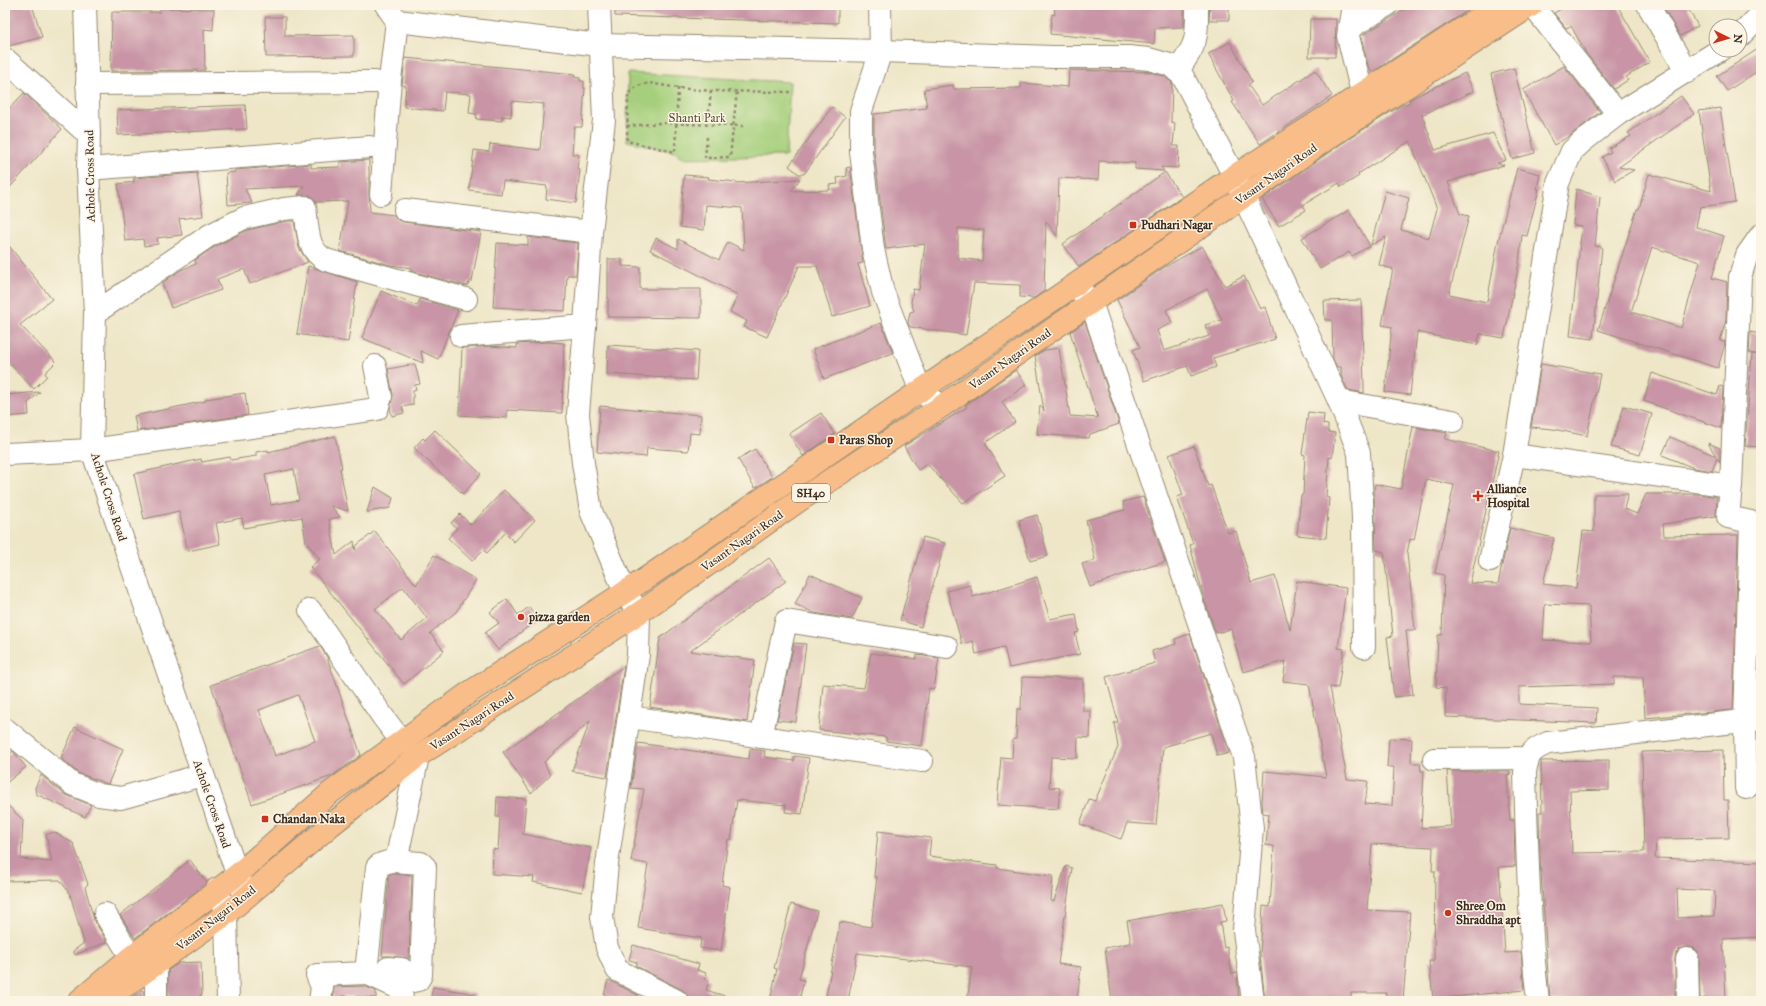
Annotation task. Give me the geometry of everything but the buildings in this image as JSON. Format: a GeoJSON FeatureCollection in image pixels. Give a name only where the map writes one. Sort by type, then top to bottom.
{"type":"FeatureCollection","features":[{"type":"Feature","properties":{"kind":"main road","name":"Vasant Nagari Road"},"geometry":{"type":"LineString","coordinates":[[79,1001],[131,957],[237,874],[330,793],[410,749],[638,613],[800,500],[942,406],[1334,134],[1532,5]]}},
{"type":"Feature","properties":{"kind":"main road","name":"Vasant Nagari Road"},"geometry":{"type":"LineString","coordinates":[[104,1001],[226,914],[331,825],[470,692],[625,592],[921,392],[1075,284],[1234,176],[1491,7]]}},
{"type":"Feature","properties":{"kind":"street","name":"Achole Cross Road"},"geometry":{"type":"LineString","coordinates":[[85,5],[89,135],[88,169],[96,313],[92,450],[245,897]]}},
{"type":"Feature","properties":{"kind":"street"},"geometry":{"type":"LineString","coordinates":[[599,5],[604,120],[591,232],[578,414],[583,463],[591,511],[625,592],[638,613],[638,655],[607,864],[602,917],[607,948],[617,970],[642,992],[678,1001]]}},
{"type":"Feature","properties":{"kind":"street"},"geometry":{"type":"LineString","coordinates":[[880,5],[881,51],[861,111],[861,152],[873,249],[883,292],[921,392],[942,406]]}},
{"type":"Feature","properties":{"kind":"street"},"geometry":{"type":"LineString","coordinates":[[1177,71],[1191,53],[1197,34],[1197,5]]}},
{"type":"Feature","properties":{"kind":"street"},"geometry":{"type":"LineString","coordinates":[[1353,5],[1348,28],[1348,36],[1362,93]]}},
{"type":"Feature","properties":{"kind":"street"},"geometry":{"type":"LineString","coordinates":[[1348,28],[1388,5]]}},
{"type":"Feature","properties":{"kind":"street"},"geometry":{"type":"LineString","coordinates":[[1532,5],[1618,114]]}},
{"type":"Feature","properties":{"kind":"street"},"geometry":{"type":"LineString","coordinates":[[1648,5],[1686,72]]}},
{"type":"Feature","properties":{"kind":"street"},"geometry":{"type":"LineString","coordinates":[[381,194],[390,80],[391,13],[600,45],[881,51],[1053,57],[1128,57],[1149,59],[1170,65],[1182,75],[1234,176],[1339,401],[1359,453],[1363,517],[1364,646]]}},
{"type":"Feature","properties":{"kind":"street"},"geometry":{"type":"LineString","coordinates":[[1748,28],[1761,14]]}},
{"type":"Feature","properties":{"kind":"street"},"geometry":{"type":"LineString","coordinates":[[1490,561],[1514,455],[1558,183],[1572,152],[1583,141],[1618,114],[1708,58]]}},
{"type":"Feature","properties":{"kind":"street"},"geometry":{"type":"LineString","coordinates":[[5,59],[89,135]]}},
{"type":"Feature","properties":{"kind":"street"},"geometry":{"type":"LineString","coordinates":[[88,84],[375,82]]}},
{"type":"Feature","properties":{"kind":"street"},"geometry":{"type":"LineString","coordinates":[[88,169],[370,147]]}},
{"type":"Feature","properties":{"kind":"street"},"geometry":{"type":"LineString","coordinates":[[96,313],[210,235],[244,218],[284,209],[305,207],[312,248],[317,256],[326,260],[466,299]]}},
{"type":"Feature","properties":{"kind":"street"},"geometry":{"type":"LineString","coordinates":[[405,210],[591,232]]}},
{"type":"Feature","properties":{"kind":"street"},"geometry":{"type":"LineString","coordinates":[[1746,788],[1753,720],[1751,522],[1728,516],[1731,486],[1740,277],[1747,254],[1761,235]]}},
{"type":"Feature","properties":{"kind":"street"},"geometry":{"type":"LineString","coordinates":[[1075,284],[1091,302],[1244,757],[1252,828],[1244,930],[1253,1001]]}},
{"type":"Feature","properties":{"kind":"street"},"geometry":{"type":"LineString","coordinates":[[461,336],[584,326]]}},
{"type":"Feature","properties":{"kind":"street"},"geometry":{"type":"LineString","coordinates":[[5,454],[92,450],[377,409],[381,397],[375,366]]}},
{"type":"Feature","properties":{"kind":"street"},"geometry":{"type":"LineString","coordinates":[[1339,401],[1453,421]]}},
{"type":"Feature","properties":{"kind":"street"},"geometry":{"type":"LineString","coordinates":[[1514,455],[1731,486]]}},
{"type":"Feature","properties":{"kind":"street"},"geometry":{"type":"LineString","coordinates":[[310,610],[383,717],[410,749],[397,857],[393,861]]}},
{"type":"Feature","properties":{"kind":"street"},"geometry":{"type":"LineString","coordinates":[[761,737],[786,621],[947,647]]}},
{"type":"Feature","properties":{"kind":"street"},"geometry":{"type":"LineString","coordinates":[[630,717],[922,762]]}},
{"type":"Feature","properties":{"kind":"street"},"geometry":{"type":"LineString","coordinates":[[1538,1001],[1531,944],[1529,899],[1525,772],[1528,758],[1536,748],[1548,743],[1753,720]]}},
{"type":"Feature","properties":{"kind":"street"},"geometry":{"type":"LineString","coordinates":[[5,729],[72,784],[99,795],[121,798],[202,775]]}},
{"type":"Feature","properties":{"kind":"street"},"geometry":{"type":"LineString","coordinates":[[1434,758],[1528,758]]}},
{"type":"Feature","properties":{"kind":"street"},"geometry":{"type":"LineString","coordinates":[[366,973],[377,867],[380,863],[393,861],[421,863],[425,867],[421,975],[418,980],[413,981],[402,969],[388,968]]}},
{"type":"Feature","properties":{"kind":"street"},"geometry":{"type":"LineString","coordinates":[[218,889],[226,914],[228,1001]]}},
{"type":"Feature","properties":{"kind":"street"},"geometry":{"type":"LineString","coordinates":[[105,914],[131,957]]}},
{"type":"Feature","properties":{"kind":"street"},"geometry":{"type":"LineString","coordinates":[[151,942],[156,964],[156,1001]]}},
{"type":"Feature","properties":{"kind":"street"},"geometry":{"type":"LineString","coordinates":[[1687,959],[1688,1001]]}},
{"type":"Feature","properties":{"kind":"street"},"geometry":{"type":"LineString","coordinates":[[320,1001],[322,987],[317,976],[366,973],[401,989],[402,1001]]}},
{"type":"Feature","properties":{"kind":"path"},"geometry":{"type":"LineString","coordinates":[[678,88],[678,123],[675,152],[627,141],[628,94],[638,86],[649,83],[678,88],[712,91],[790,92]]}},
{"type":"Feature","properties":{"kind":"path"},"geometry":{"type":"LineString","coordinates":[[709,112],[712,91]]}},
{"type":"Feature","properties":{"kind":"path"},"geometry":{"type":"LineString","coordinates":[[707,137],[704,158],[730,157],[732,126],[737,91]]}},
{"type":"Feature","properties":{"kind":"path"},"geometry":{"type":"LineString","coordinates":[[627,126],[678,123],[744,126]]}},
{"type":"Feature","properties":{"kind":"green space","name":"Shanti Park"},"geometry":{"type":"Polygon","coordinates":[[[628,73],[790,82],[786,156],[683,158],[675,152],[627,141],[628,73]]]}},
{"type":"Feature","properties":{"kind":"place","name":"Pudhari Nagar"},"geometry":{"type":"Point","coordinates":[1133,225]}},
{"type":"Feature","properties":{"kind":"place","name":"Paras Shop"},"geometry":{"type":"Point","coordinates":[831,440]}},
{"type":"Feature","properties":{"kind":"place","name":"Alliance Hospital"},"geometry":{"type":"Point","coordinates":[1478,496]}},
{"type":"Feature","properties":{"kind":"place","name":"pizza garden"},"geometry":{"type":"Point","coordinates":[521,617]}},
{"type":"Feature","properties":{"kind":"place","name":"Chandan Naka"},"geometry":{"type":"Point","coordinates":[265,819]}},
{"type":"Feature","properties":{"kind":"place","name":"Shree Om Shraddha apt"},"geometry":{"type":"Point","coordinates":[1448,913]}}]}
